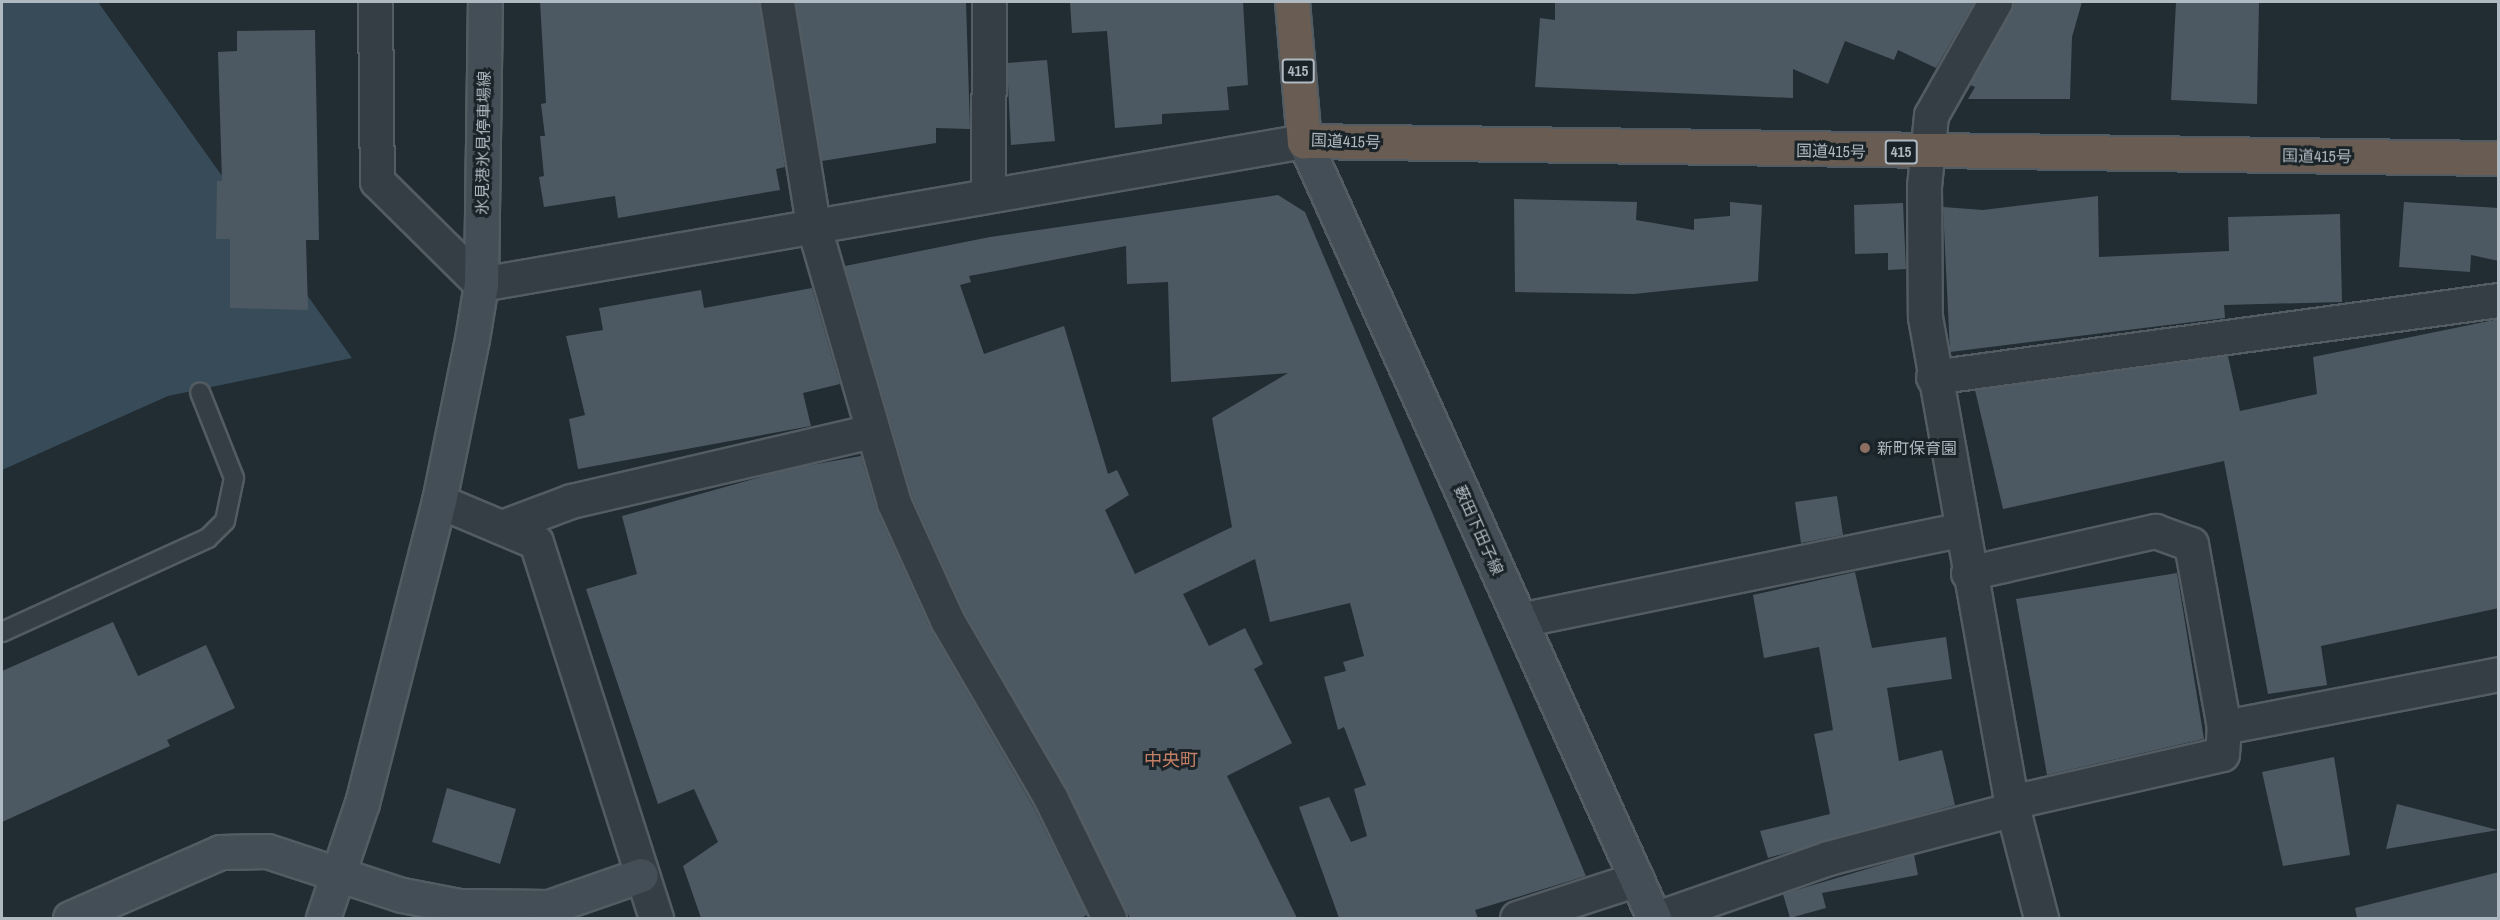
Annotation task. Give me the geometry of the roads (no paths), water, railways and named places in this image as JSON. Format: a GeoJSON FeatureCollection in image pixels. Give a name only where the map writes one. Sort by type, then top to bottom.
{"type":"FeatureCollection","features":[{"type":"Feature","properties":{"kind":"highway","name":"国道415号"},"geometry":{"type":"LineString","coordinates":[[1292,2],[1304,141],[1926,153],[2499,158]]}},
{"type":"Feature","properties":{"kind":"street"},"geometry":{"type":"LineString","coordinates":[[375,2],[376,181],[481,284],[813,224],[1304,141]]}},
{"type":"Feature","properties":{"kind":"street","name":"氷見港氷見停車場線"},"geometry":{"type":"LineString","coordinates":[[323,918],[340,873],[439,501],[481,284],[485,2]]}},
{"type":"Feature","properties":{"kind":"street"},"geometry":{"type":"LineString","coordinates":[[777,2],[813,224],[871,431],[894,504],[947,621],[1051,799],[1109,918]]}},
{"type":"Feature","properties":{"kind":"street"},"geometry":{"type":"LineString","coordinates":[[988,194],[989,2]]}},
{"type":"Feature","properties":{"kind":"street"},"geometry":{"type":"LineString","coordinates":[[1995,2],[1931,115],[1926,153],[1925,317],[1933,377],[1960,530],[2012,805],[2041,918]]}},
{"type":"Feature","properties":{"kind":"street","name":"薮田下田子線"},"geometry":{"type":"LineString","coordinates":[[1304,141],[1655,918]]}},
{"type":"Feature","properties":{"kind":"street"},"geometry":{"type":"LineString","coordinates":[[1933,377],[2499,300]]}},
{"type":"Feature","properties":{"kind":"street"},"geometry":{"type":"LineString","coordinates":[[502,527],[571,501],[871,431]]}},
{"type":"Feature","properties":{"kind":"street"},"geometry":{"type":"LineString","coordinates":[[439,501],[536,542],[656,918]]}},
{"type":"Feature","properties":{"kind":"street"},"geometry":{"type":"LineString","coordinates":[[1520,620],[1960,530]]}},
{"type":"Feature","properties":{"kind":"street"},"geometry":{"type":"LineString","coordinates":[[1655,918],[1828,858],[2012,805],[2222,754],[2223,727],[2191,544],[2155,531],[1968,573]]}},
{"type":"Feature","properties":{"kind":"street"},"geometry":{"type":"LineString","coordinates":[[2223,727],[2499,674]]}},
{"type":"Feature","properties":{"kind":"street"},"geometry":{"type":"LineString","coordinates":[[70,918],[220,852],[267,851],[402,894],[459,906],[549,907],[641,875]]}},
{"type":"Feature","properties":{"kind":"street"},"geometry":{"type":"LineString","coordinates":[[1517,918],[1637,879]]}},
{"type":"Feature","properties":{"kind":"lane"},"geometry":{"type":"LineString","coordinates":[[2,632],[208,538],[225,520],[234,478],[200,392]]}},
{"type":"Feature","properties":{"kind":"water"},"geometry":{"type":"Polygon","coordinates":[[[2,2],[98,2],[352,358],[168,396],[2,470],[2,2]]]}},
{"type":"Feature","properties":{"kind":"place","name":"新町保育園"},"geometry":{"type":"Point","coordinates":[1865,448]}},
{"type":"Feature","properties":{"kind":"district","name":"中央町"},"geometry":{"type":"Point","coordinates":[1171,760]}}]}
